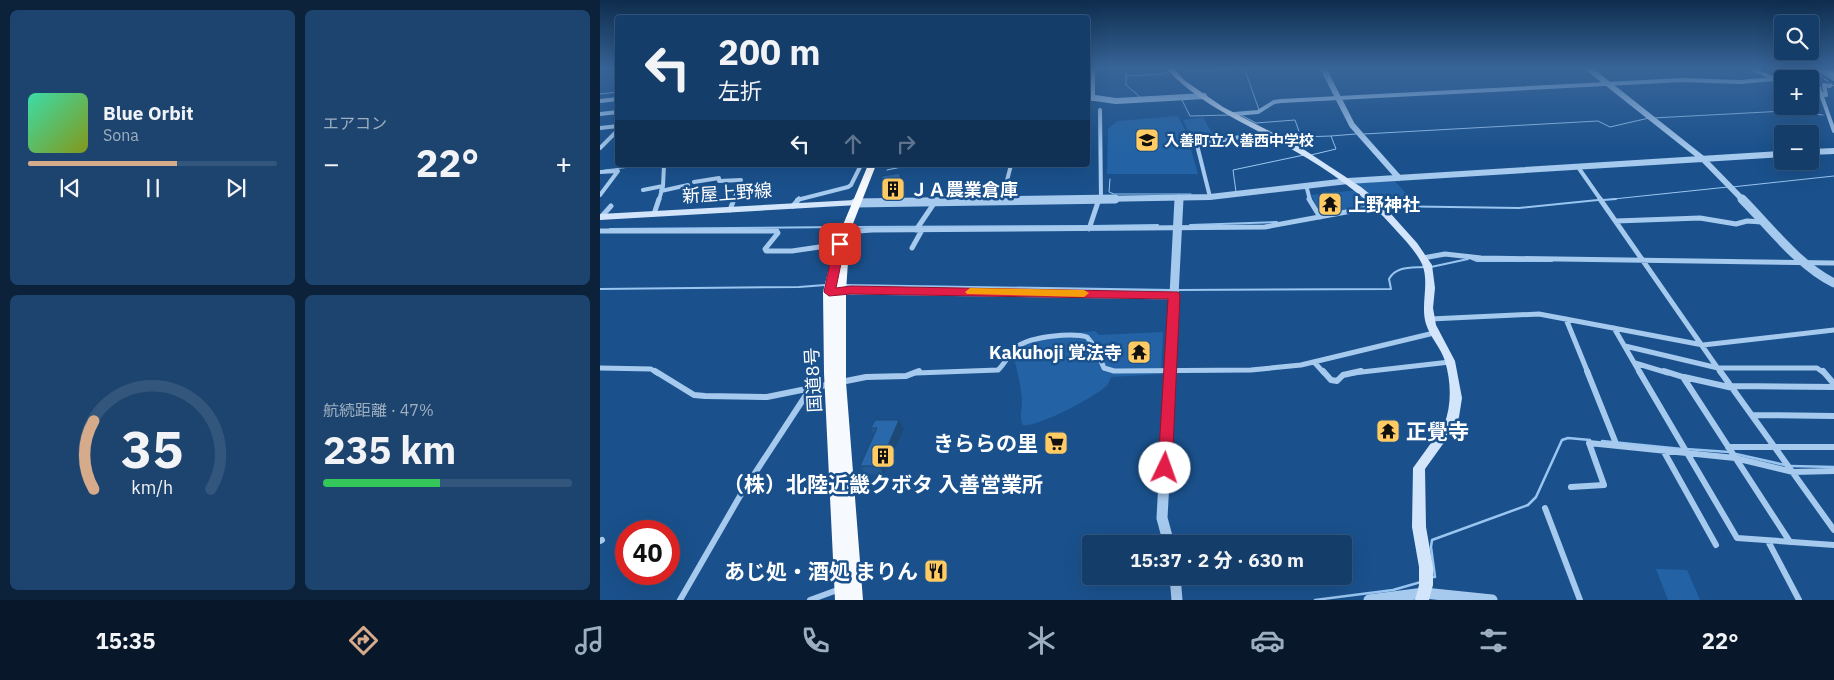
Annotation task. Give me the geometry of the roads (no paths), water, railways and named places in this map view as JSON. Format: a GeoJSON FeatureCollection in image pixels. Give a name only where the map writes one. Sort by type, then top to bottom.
{"type":"FeatureCollection","features":[{"type":"Feature","properties":{"kind":"highway","name":"国道8号"},"geometry":{"type":"LineString","coordinates":[[843,594],[835,383],[835,292],[845,251],[845,236],[871,167]]}},
{"type":"Feature","properties":{"kind":"highway","name":"国道8号"},"geometry":{"type":"LineString","coordinates":[[859,202],[878,167]]}},
{"type":"Feature","properties":{"kind":"highway","name":"国道8号"},"geometry":{"type":"LineString","coordinates":[[835,383],[855,600]]}},
{"type":"Feature","properties":{"kind":"main road"},"geometry":{"type":"LineString","coordinates":[[1204,96],[1297,149],[1348,181],[1379,206],[1414,245],[1429,270],[1428,308],[1430,318],[1434,333],[1450,362],[1456,398],[1453,417],[1449,427],[1420,468],[1419,528],[1426,567],[1426,585],[1423,597]]}},
{"type":"Feature","properties":{"kind":"main road","name":"新屋上野線"},"geometry":{"type":"LineString","coordinates":[[600,217],[859,202]]}},
{"type":"Feature","properties":{"kind":"street"},"geometry":{"type":"LineString","coordinates":[[1090,97],[1100,99],[1156,100],[1204,96]]}},
{"type":"Feature","properties":{"kind":"street"},"geometry":{"type":"LineString","coordinates":[[1234,114],[1258,112],[1274,102],[1281,101],[1376,96]]}},
{"type":"Feature","properties":{"kind":"street"},"geometry":{"type":"LineString","coordinates":[[1622,96],[1703,159],[1803,261],[1822,277],[1834,283]]}},
{"type":"Feature","properties":{"kind":"street"},"geometry":{"type":"LineString","coordinates":[[1822,96],[1834,132]]}},
{"type":"Feature","properties":{"kind":"street"},"geometry":{"type":"LineString","coordinates":[[1338,98],[1360,136],[1399,178]]}},
{"type":"Feature","properties":{"kind":"street"},"geometry":{"type":"LineString","coordinates":[[600,101],[615,99]]}},
{"type":"Feature","properties":{"kind":"street"},"geometry":{"type":"LineString","coordinates":[[1089,229],[1100,199],[1100,99]]}},
{"type":"Feature","properties":{"kind":"street"},"geometry":{"type":"LineString","coordinates":[[600,114],[615,112]]}},
{"type":"Feature","properties":{"kind":"street"},"geometry":{"type":"LineString","coordinates":[[600,128],[615,126]]}},
{"type":"Feature","properties":{"kind":"street"},"geometry":{"type":"LineString","coordinates":[[1210,197],[1197,144],[1267,132]]}},
{"type":"Feature","properties":{"kind":"street"},"geometry":{"type":"LineString","coordinates":[[600,148],[615,133]]}},
{"type":"Feature","properties":{"kind":"street"},"geometry":{"type":"LineString","coordinates":[[1819,152],[1834,151]]}},
{"type":"Feature","properties":{"kind":"street"},"geometry":{"type":"LineString","coordinates":[[859,202],[1210,197],[1348,181],[1774,155]]}},
{"type":"Feature","properties":{"kind":"street"},"geometry":{"type":"LineString","coordinates":[[654,214],[662,188],[664,167]]}},
{"type":"Feature","properties":{"kind":"street"},"geometry":{"type":"LineString","coordinates":[[792,206],[797,199],[848,187],[851,185],[860,167]]}},
{"type":"Feature","properties":{"kind":"street"},"geometry":{"type":"LineString","coordinates":[[1002,200],[1010,167]]}},
{"type":"Feature","properties":{"kind":"street"},"geometry":{"type":"LineString","coordinates":[[1578,167],[1834,530]]}},
{"type":"Feature","properties":{"kind":"street"},"geometry":{"type":"LineString","coordinates":[[600,172],[618,171],[600,194]]}},
{"type":"Feature","properties":{"kind":"street"},"geometry":{"type":"LineString","coordinates":[[694,182],[719,178],[719,181],[741,180],[730,210]]}},
{"type":"Feature","properties":{"kind":"street"},"geometry":{"type":"LineString","coordinates":[[738,189],[769,184]]}},
{"type":"Feature","properties":{"kind":"street"},"geometry":{"type":"LineString","coordinates":[[1306,185],[1309,198],[1320,217]]}},
{"type":"Feature","properties":{"kind":"street"},"geometry":{"type":"LineString","coordinates":[[642,190],[688,186]]}},
{"type":"Feature","properties":{"kind":"street"},"geometry":{"type":"LineString","coordinates":[[1167,535],[1162,518],[1179,198]]}},
{"type":"Feature","properties":{"kind":"street"},"geometry":{"type":"LineString","coordinates":[[916,230],[935,202]]}},
{"type":"Feature","properties":{"kind":"street"},"geometry":{"type":"LineString","coordinates":[[600,217],[610,206]]}},
{"type":"Feature","properties":{"kind":"street"},"geometry":{"type":"LineString","coordinates":[[600,231],[777,231],[778,233],[765,249],[766,251],[792,251],[824,244],[845,236],[916,230],[1265,227],[1379,206]]}},
{"type":"Feature","properties":{"kind":"street"},"geometry":{"type":"LineString","coordinates":[[1616,221],[1700,218],[1736,224],[1747,221],[1764,222]]}},
{"type":"Feature","properties":{"kind":"street"},"geometry":{"type":"LineString","coordinates":[[912,248],[922,230]]}},
{"type":"Feature","properties":{"kind":"street"},"geometry":{"type":"LineString","coordinates":[[1423,258],[1445,254],[1481,258],[1803,261],[1834,263]]}},
{"type":"Feature","properties":{"kind":"street"},"geometry":{"type":"LineString","coordinates":[[835,292],[1174,295]]}},
{"type":"Feature","properties":{"kind":"street"},"geometry":{"type":"LineString","coordinates":[[1430,318],[1458,320],[1539,314],[1703,345],[1834,330]]}},
{"type":"Feature","properties":{"kind":"street"},"geometry":{"type":"LineString","coordinates":[[1566,319],[1618,446]]}},
{"type":"Feature","properties":{"kind":"street"},"geometry":{"type":"LineString","coordinates":[[1614,328],[1737,538],[1834,545]]}},
{"type":"Feature","properties":{"kind":"street"},"geometry":{"type":"LineString","coordinates":[[600,368],[651,369],[694,395],[767,398],[866,377],[906,376],[920,371],[998,370],[1013,350],[1021,344],[1076,334],[1087,336],[1094,344],[1104,368],[1108,370],[1170,371],[1251,370],[1314,362],[1434,333]]}},
{"type":"Feature","properties":{"kind":"street"},"geometry":{"type":"LineString","coordinates":[[1624,346],[1718,368],[1817,368],[1821,369],[1834,386]]}},
{"type":"Feature","properties":{"kind":"street"},"geometry":{"type":"LineString","coordinates":[[1314,362],[1331,380],[1337,380],[1343,375],[1355,372],[1450,362]]}},
{"type":"Feature","properties":{"kind":"street"},"geometry":{"type":"LineString","coordinates":[[1635,363],[1732,387],[1834,386]]}},
{"type":"Feature","properties":{"kind":"street"},"geometry":{"type":"LineString","coordinates":[[1683,376],[1734,458],[1790,542]]}},
{"type":"Feature","properties":{"kind":"street"},"geometry":{"type":"LineString","coordinates":[[680,600],[740,496],[810,389]]}},
{"type":"Feature","properties":{"kind":"street"},"geometry":{"type":"LineString","coordinates":[[1752,415],[1834,416]]}},
{"type":"Feature","properties":{"kind":"street"},"geometry":{"type":"LineString","coordinates":[[1571,487],[1604,485],[1588,443],[1734,458],[1794,472],[1834,471]]}},
{"type":"Feature","properties":{"kind":"street"},"geometry":{"type":"LineString","coordinates":[[1728,447],[1834,447]]}},
{"type":"Feature","properties":{"kind":"street"},"geometry":{"type":"LineString","coordinates":[[1663,450],[1716,544]]}},
{"type":"Feature","properties":{"kind":"street"},"geometry":{"type":"LineString","coordinates":[[1545,508],[1580,600]]}},
{"type":"Feature","properties":{"kind":"street"},"geometry":{"type":"LineString","coordinates":[[1768,541],[1800,600]]}},
{"type":"Feature","properties":{"kind":"street"},"geometry":{"type":"LineString","coordinates":[[1176,585],[1177,600]]}},
{"type":"Feature","properties":{"kind":"street"},"geometry":{"type":"LineString","coordinates":[[810,600],[843,594]]}},
{"type":"Feature","properties":{"kind":"street"},"geometry":{"type":"LineString","coordinates":[[1369,600],[1423,597],[1492,600]]}},
{"type":"Feature","properties":{"kind":"waterway"},"geometry":{"type":"LineString","coordinates":[[1254,96],[1259,110]]}},
{"type":"Feature","properties":{"kind":"waterway"},"geometry":{"type":"LineString","coordinates":[[1182,100],[1190,116],[1229,115]]}},
{"type":"Feature","properties":{"kind":"waterway"},"geometry":{"type":"LineString","coordinates":[[1653,118],[1785,111],[1823,115]]}},
{"type":"Feature","properties":{"kind":"waterway"},"geometry":{"type":"LineString","coordinates":[[1241,115],[1256,123],[1295,120],[1301,137],[1331,136]]}},
{"type":"Feature","properties":{"kind":"waterway"},"geometry":{"type":"LineString","coordinates":[[1364,134],[1598,121],[1610,127],[1649,118]]}},
{"type":"Feature","properties":{"kind":"waterway"},"geometry":{"type":"LineString","coordinates":[[1331,136],[1356,134]]}},
{"type":"Feature","properties":{"kind":"waterway"},"geometry":{"type":"LineString","coordinates":[[1311,155],[1336,149],[1331,136]]}},
{"type":"Feature","properties":{"kind":"waterway"},"geometry":{"type":"LineString","coordinates":[[1236,192],[1233,170],[1304,155]]}},
{"type":"Feature","properties":{"kind":"waterway"},"geometry":{"type":"LineString","coordinates":[[605,170],[630,167]]}},
{"type":"Feature","properties":{"kind":"waterway"},"geometry":{"type":"LineString","coordinates":[[887,170],[901,167]]}},
{"type":"Feature","properties":{"kind":"waterway"},"geometry":{"type":"LineString","coordinates":[[1732,187],[1834,176]]}},
{"type":"Feature","properties":{"kind":"waterway"},"geometry":{"type":"LineString","coordinates":[[1110,179],[1109,192],[1114,194],[1191,194]]}},
{"type":"Feature","properties":{"kind":"waterway"},"geometry":{"type":"LineString","coordinates":[[1607,200],[1728,187]]}},
{"type":"Feature","properties":{"kind":"waterway"},"geometry":{"type":"LineString","coordinates":[[1607,200],[1616,199]]}},
{"type":"Feature","properties":{"kind":"waterway"},"geometry":{"type":"LineString","coordinates":[[1381,206],[1519,208],[1598,200]]}},
{"type":"Feature","properties":{"kind":"waterway"},"geometry":{"type":"LineString","coordinates":[[1190,225],[1277,222]]}},
{"type":"Feature","properties":{"kind":"waterway"},"geometry":{"type":"LineString","coordinates":[[1092,226],[1158,225]]}},
{"type":"Feature","properties":{"kind":"waterway"},"geometry":{"type":"LineString","coordinates":[[850,227],[1088,226]]}},
{"type":"Feature","properties":{"kind":"waterway"},"geometry":{"type":"LineString","coordinates":[[610,229],[843,227]]}},
{"type":"Feature","properties":{"kind":"waterway"},"geometry":{"type":"LineString","coordinates":[[1431,267],[1468,259]]}},
{"type":"Feature","properties":{"kind":"waterway"},"geometry":{"type":"LineString","coordinates":[[1472,259],[1477,261],[1552,261]]}},
{"type":"Feature","properties":{"kind":"waterway"},"geometry":{"type":"LineString","coordinates":[[1177,290],[1391,289],[1389,279],[1396,272],[1404,268],[1424,267]]}},
{"type":"Feature","properties":{"kind":"waterway"},"geometry":{"type":"LineString","coordinates":[[600,289],[799,287],[825,285]]}},
{"type":"Feature","properties":{"kind":"waterway"},"geometry":{"type":"LineString","coordinates":[[845,285],[1172,290]]}},
{"type":"Feature","properties":{"kind":"waterway"},"geometry":{"type":"LineString","coordinates":[[1433,577],[1435,577],[1431,547],[1432,540],[1528,505],[1536,497],[1562,440],[1568,438],[1590,440]]}},
{"type":"Feature","properties":{"kind":"waterway"},"geometry":{"type":"LineString","coordinates":[[1602,441],[1682,449]]}},
{"type":"Feature","properties":{"kind":"waterway"},"geometry":{"type":"LineString","coordinates":[[1686,449],[1729,452]]}},
{"type":"Feature","properties":{"kind":"waterway"},"geometry":{"type":"LineString","coordinates":[[1736,454],[1785,465]]}},
{"type":"Feature","properties":{"kind":"waterway"},"geometry":{"type":"LineString","coordinates":[[1790,466],[1834,467]]}},
{"type":"Feature","properties":{"kind":"waterway"},"geometry":{"type":"LineString","coordinates":[[1315,600],[1393,590],[1421,582]]}},
{"type":"Feature","properties":{"kind":"place","name":"入善町立入善西中学校"},"geometry":{"type":"Point","coordinates":[1147,140]}},
{"type":"Feature","properties":{"kind":"place","name":"ＪＡ農業倉庫"},"geometry":{"type":"Point","coordinates":[893,189]}},
{"type":"Feature","properties":{"kind":"place","name":"上野神社"},"geometry":{"type":"Point","coordinates":[1330,204]}},
{"type":"Feature","properties":{"kind":"place","name":"Kakuhoji 覚法寺"},"geometry":{"type":"Point","coordinates":[1139,352]}},
{"type":"Feature","properties":{"kind":"place","name":"正覺寺"},"geometry":{"type":"Point","coordinates":[1388,431]}},
{"type":"Feature","properties":{"kind":"place","name":"きららの里"},"geometry":{"type":"Point","coordinates":[1056,443]}},
{"type":"Feature","properties":{"kind":"place","name":"（株）北陸近畿クボタ 入善営業所"},"geometry":{"type":"Point","coordinates":[883,456]}},
{"type":"Feature","properties":{"kind":"place","name":"あじ処・酒処 まりん"},"geometry":{"type":"Point","coordinates":[936,571]}}]}
